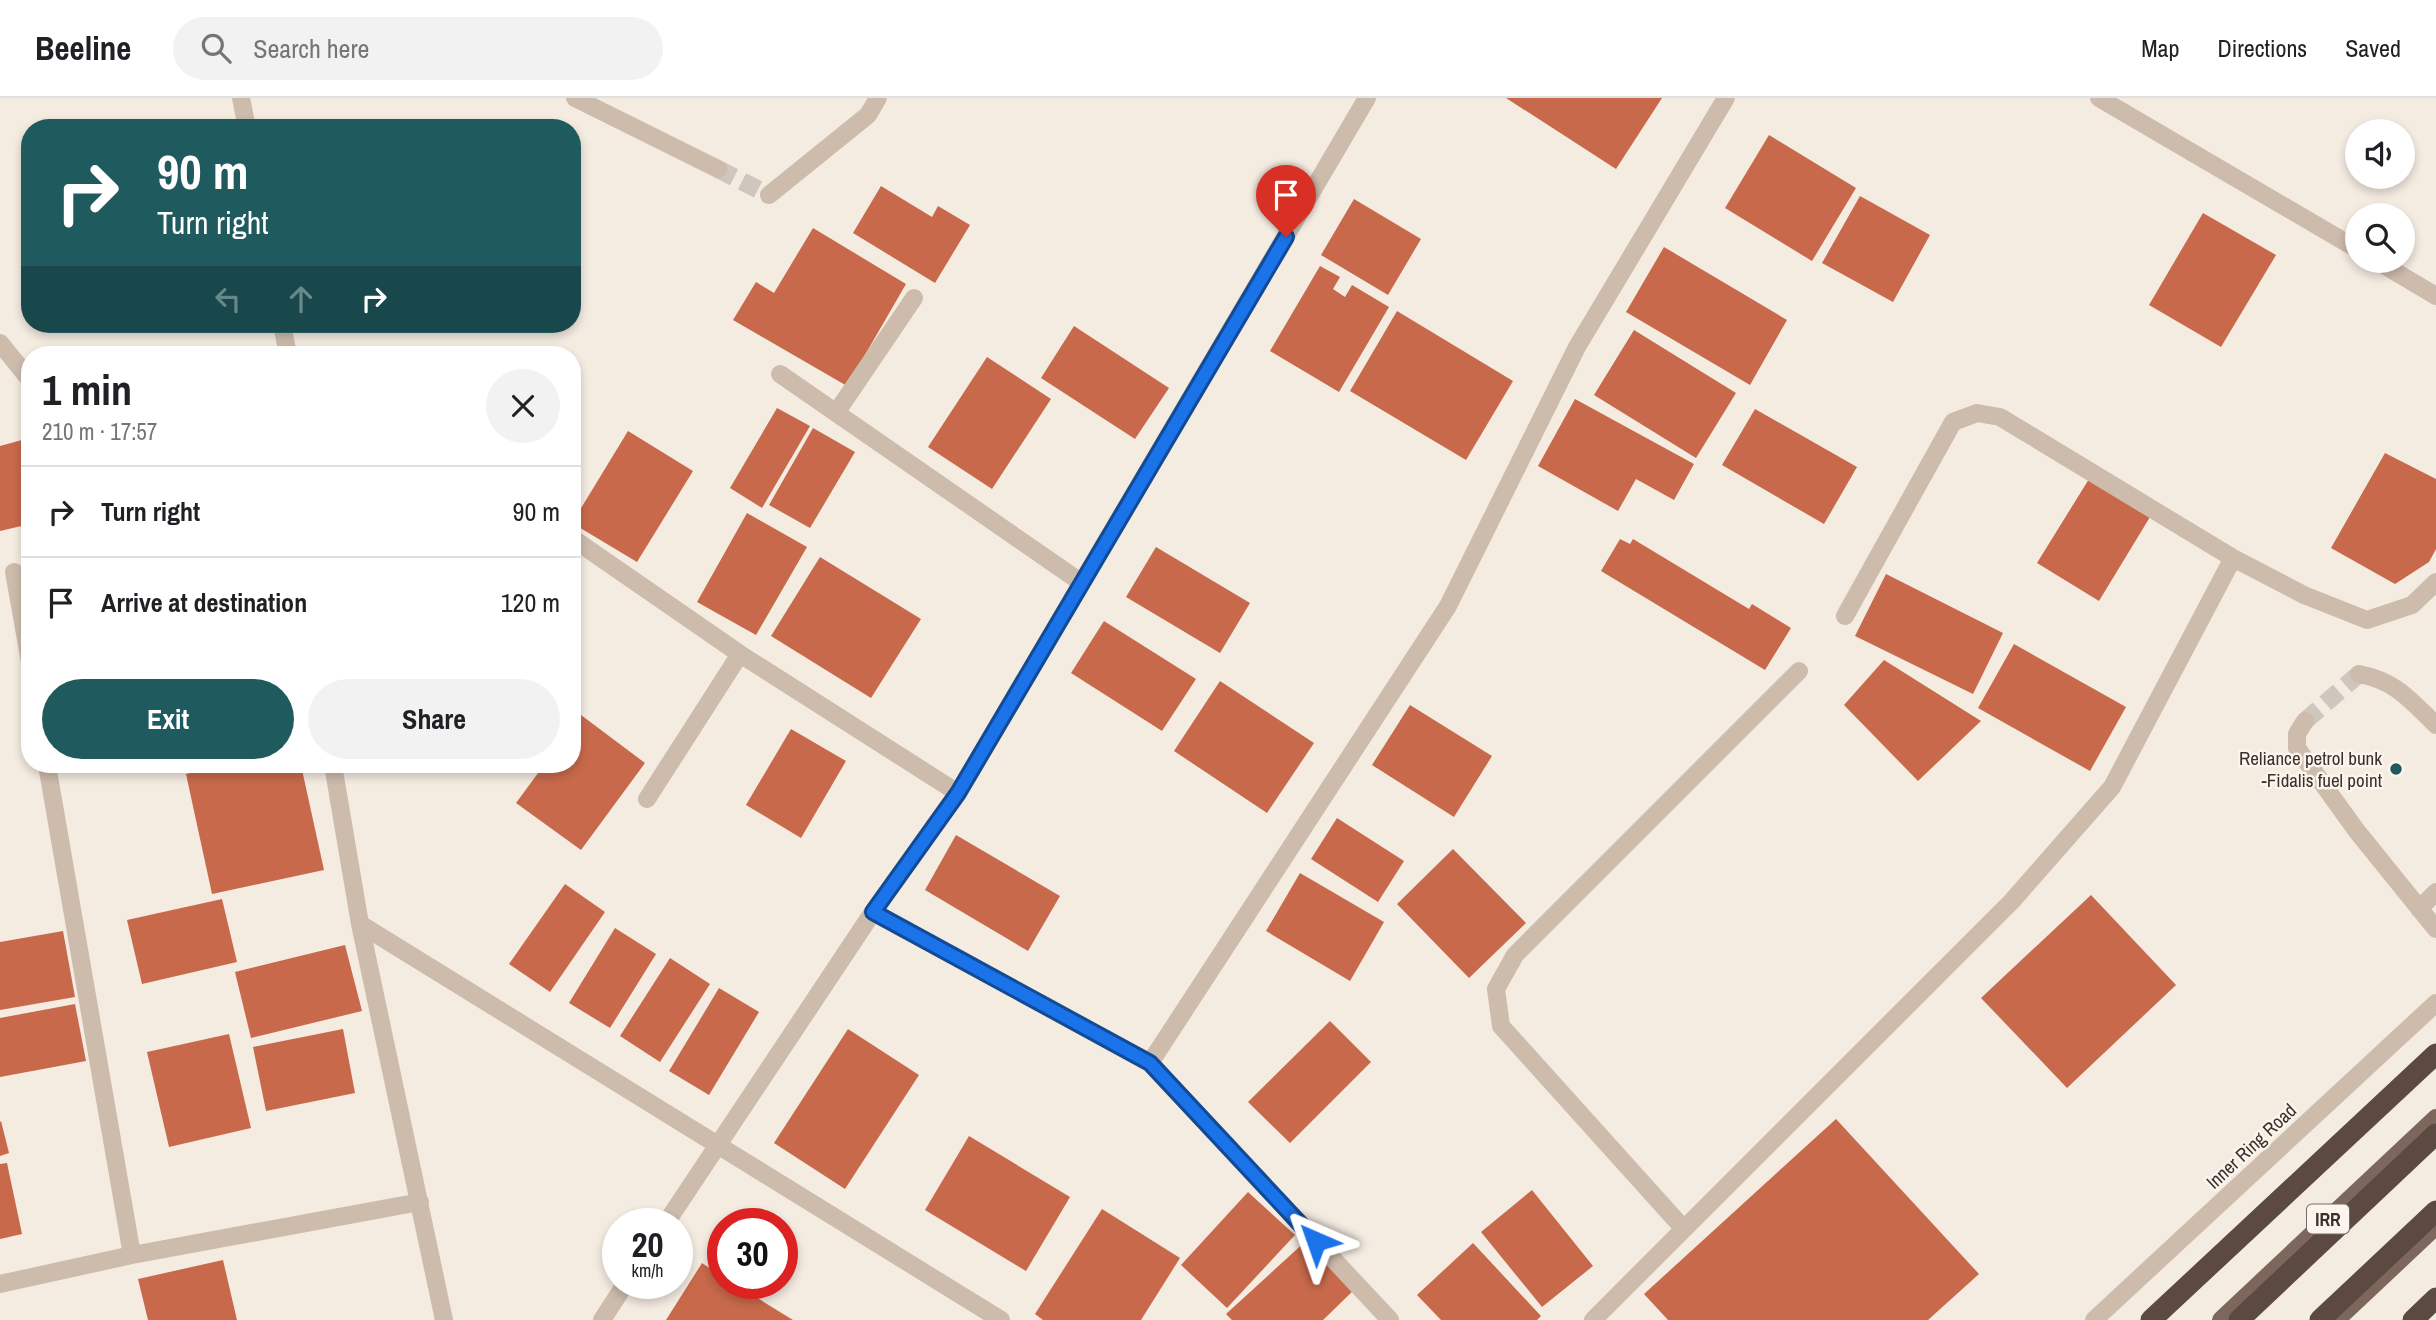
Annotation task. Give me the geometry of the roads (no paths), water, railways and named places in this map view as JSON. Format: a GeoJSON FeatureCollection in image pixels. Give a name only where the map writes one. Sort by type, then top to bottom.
{"type":"FeatureCollection","features":[{"type":"Feature","properties":{"kind":"highway"},"geometry":{"type":"LineString","coordinates":[[2151,1320],[2436,1054]]}},
{"type":"Feature","properties":{"kind":"highway"},"geometry":{"type":"LineString","coordinates":[[2239,1320],[2436,1135]]}},
{"type":"Feature","properties":{"kind":"highway"},"geometry":{"type":"LineString","coordinates":[[2320,1320],[2436,1211]]}},
{"type":"Feature","properties":{"kind":"highway"},"geometry":{"type":"LineString","coordinates":[[2413,1320],[2436,1298]]}},
{"type":"Feature","properties":{"kind":"main road","name":"IRR"},"geometry":{"type":"LineString","coordinates":[[2221,1320],[2436,1118]]}},
{"type":"Feature","properties":{"kind":"main road"},"geometry":{"type":"LineString","coordinates":[[2336,1320],[2436,1226]]}},
{"type":"Feature","properties":{"kind":"street"},"geometry":{"type":"LineString","coordinates":[[241,98],[245,119]]}},
{"type":"Feature","properties":{"kind":"street"},"geometry":{"type":"LineString","coordinates":[[575,98],[718,169]]}},
{"type":"Feature","properties":{"kind":"street"},"geometry":{"type":"LineString","coordinates":[[768,195],[868,115],[878,98]]}},
{"type":"Feature","properties":{"kind":"street"},"geometry":{"type":"LineString","coordinates":[[676,1208],[873,912],[958,793],[1367,98]]}},
{"type":"Feature","properties":{"kind":"street"},"geometry":{"type":"LineString","coordinates":[[1150,1063],[1448,606],[1577,347],[1726,98]]}},
{"type":"Feature","properties":{"kind":"street"},"geometry":{"type":"LineString","coordinates":[[2099,98],[2345,242]]}},
{"type":"Feature","properties":{"kind":"street"},"geometry":{"type":"LineString","coordinates":[[2397,273],[2436,296]]}},
{"type":"Feature","properties":{"kind":"street"},"geometry":{"type":"LineString","coordinates":[[836,413],[914,298]]}},
{"type":"Feature","properties":{"kind":"street"},"geometry":{"type":"LineString","coordinates":[[0,343],[21,369]]}},
{"type":"Feature","properties":{"kind":"street"},"geometry":{"type":"LineString","coordinates":[[780,374],[1082,583]]}},
{"type":"Feature","properties":{"kind":"street"},"geometry":{"type":"LineString","coordinates":[[1845,617],[1953,422],[1977,413],[2000,417],[2036,436],[2233,558],[2304,595],[2367,620],[2412,605],[2436,582]]}},
{"type":"Feature","properties":{"kind":"street"},"geometry":{"type":"LineString","coordinates":[[581,544],[740,654],[958,793]]}},
{"type":"Feature","properties":{"kind":"street"},"geometry":{"type":"LineString","coordinates":[[1593,1320],[2012,901],[2112,787],[2233,558]]}},
{"type":"Feature","properties":{"kind":"street"},"geometry":{"type":"LineString","coordinates":[[14,572],[21,611]]}},
{"type":"Feature","properties":{"kind":"street"},"geometry":{"type":"LineString","coordinates":[[647,799],[740,654]]}},
{"type":"Feature","properties":{"kind":"street"},"geometry":{"type":"LineString","coordinates":[[1683,1228],[1501,1026],[1496,989],[1515,955],[1799,671]]}},
{"type":"Feature","properties":{"kind":"street"},"geometry":{"type":"LineString","coordinates":[[2358,674],[2381,678],[2396,687],[2436,725]]}},
{"type":"Feature","properties":{"kind":"street"},"geometry":{"type":"LineString","coordinates":[[2305,721],[2297,734],[2297,748],[2436,929]]}},
{"type":"Feature","properties":{"kind":"street"},"geometry":{"type":"LineString","coordinates":[[48,773],[132,1255]]}},
{"type":"Feature","properties":{"kind":"street"},"geometry":{"type":"LineString","coordinates":[[334,773],[360,924],[444,1320]]}},
{"type":"Feature","properties":{"kind":"street"},"geometry":{"type":"LineString","coordinates":[[2419,909],[2436,892]]}},
{"type":"Feature","properties":{"kind":"street"},"geometry":{"type":"LineString","coordinates":[[873,912],[1150,1063],[1390,1320]]}},
{"type":"Feature","properties":{"kind":"street"},"geometry":{"type":"LineString","coordinates":[[360,924],[996,1318]]}},
{"type":"Feature","properties":{"kind":"street","name":"Inner Ring Road"},"geometry":{"type":"LineString","coordinates":[[2094,1320],[2436,1003]]}},
{"type":"Feature","properties":{"kind":"street"},"geometry":{"type":"LineString","coordinates":[[0,1284],[132,1255],[420,1202]]}},
{"type":"Feature","properties":{"kind":"street"},"geometry":{"type":"LineString","coordinates":[[602,1320],[616,1299]]}},
{"type":"Feature","properties":{"kind":"tunnel"},"geometry":{"type":"LineString","coordinates":[[718,169],[769,195]]}},
{"type":"Feature","properties":{"kind":"tunnel"},"geometry":{"type":"LineString","coordinates":[[2305,721],[2359,674]]}},
{"type":"Feature","properties":{"kind":"place","name":"Reliance petrol bunk -Fidalis fuel point"},"geometry":{"type":"Point","coordinates":[2396,769]}}]}
